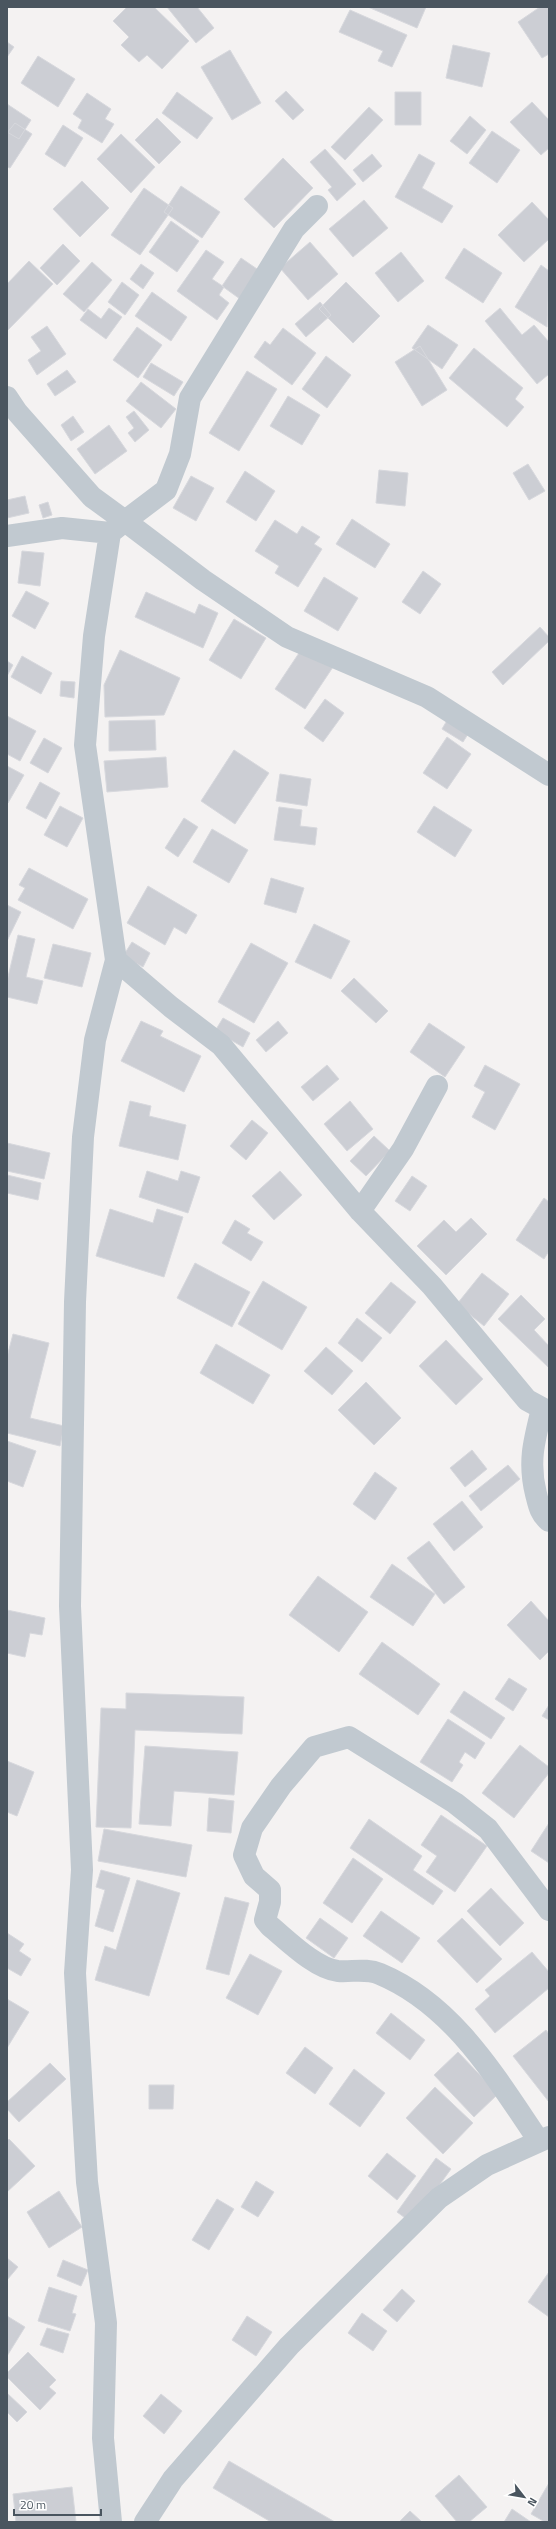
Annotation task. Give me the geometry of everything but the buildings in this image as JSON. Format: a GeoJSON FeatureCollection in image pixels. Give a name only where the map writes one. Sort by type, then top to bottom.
{"type":"FeatureCollection","features":[{"type":"Feature","properties":{"kind":"street"},"geometry":{"type":"LineString","coordinates":[[7,536],[62,528],[117,527],[166,490],[180,454],[190,398],[294,229],[317,206]]}},
{"type":"Feature","properties":{"kind":"street"},"geometry":{"type":"LineString","coordinates":[[7,397],[17,412],[117,527],[202,580],[287,637],[427,697],[549,775]]}},
{"type":"Feature","properties":{"kind":"street"},"geometry":{"type":"LineString","coordinates":[[111,2522],[103,2438],[106,2323],[87,2182],[75,1973],[82,1870],[70,1606],[75,1310],[83,1137],[95,1040],[116,960],[85,745],[94,636],[117,527]]}},
{"type":"Feature","properties":{"kind":"street"},"geometry":{"type":"LineString","coordinates":[[116,960],[171,1007],[221,1045],[360,1211],[432,1286],[527,1400],[545,1410],[532,1445],[530,1472],[540,1514],[549,1521]]}},
{"type":"Feature","properties":{"kind":"street"},"geometry":{"type":"LineString","coordinates":[[360,1211],[402,1149],[438,1086]]}},
{"type":"Feature","properties":{"kind":"street"},"geometry":{"type":"LineString","coordinates":[[145,2522],[173,2479],[289,2346],[439,2198],[487,2165],[544,2139],[485,2062],[439,2011],[413,1990],[379,1973],[363,1969],[337,1971],[314,1961],[270,1926],[266,1920],[270,1902],[270,1890],[254,1876],[244,1855],[252,1828],[280,1786],[314,1747],[349,1738],[455,1803],[488,1829],[549,1910]]}}]}
